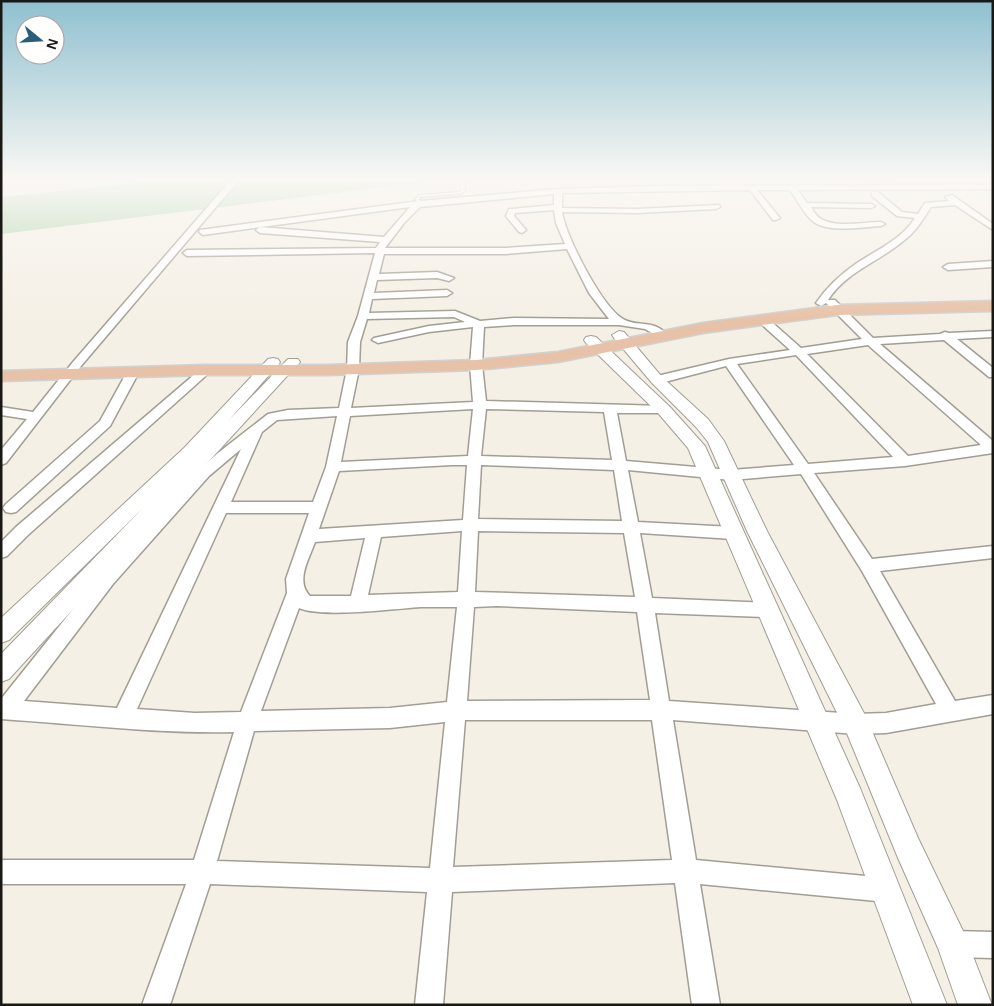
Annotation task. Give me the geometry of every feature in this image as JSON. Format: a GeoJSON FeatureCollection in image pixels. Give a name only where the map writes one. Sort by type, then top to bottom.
{"type":"FeatureCollection","features":[{"type":"Feature","properties":{"kind":"main road"},"geometry":{"type":"LineString","coordinates":[[659,332],[830,305],[993,298]]}},
{"type":"Feature","properties":{"kind":"main road"},"geometry":{"type":"LineString","coordinates":[[1,376],[73,369],[280,366],[558,358],[596,345],[622,333],[659,332],[762,319],[830,305],[993,306]]}},
{"type":"Feature","properties":{"kind":"main road"},"geometry":{"type":"LineString","coordinates":[[1,366],[133,372],[280,366]]}},
{"type":"Feature","properties":{"kind":"street"},"geometry":{"type":"LineString","coordinates":[[1,460],[73,369],[195,227]]}},
{"type":"Feature","properties":{"kind":"street"},"geometry":{"type":"LineString","coordinates":[[203,232],[234,227]]}},
{"type":"Feature","properties":{"kind":"street"},"geometry":{"type":"LineString","coordinates":[[156,1005],[202,872],[247,722],[296,594],[294,579],[333,466],[345,412],[353,364],[354,342],[369,296],[380,252],[396,227]]}},
{"type":"Feature","properties":{"kind":"street"},"geometry":{"type":"LineString","coordinates":[[519,227],[522,230]]}},
{"type":"Feature","properties":{"kind":"street"},"geometry":{"type":"LineString","coordinates":[[561,227],[584,275],[622,333],[657,380],[710,432],[787,590],[856,724],[908,848],[953,944],[975,1005]]}},
{"type":"Feature","properties":{"kind":"street"},"geometry":{"type":"LineString","coordinates":[[912,227],[899,242],[860,265],[843,278],[827,294],[830,305],[992,448]]}},
{"type":"Feature","properties":{"kind":"street"},"geometry":{"type":"LineString","coordinates":[[226,228],[386,240]]}},
{"type":"Feature","properties":{"kind":"street"},"geometry":{"type":"LineString","coordinates":[[286,251],[297,233]]}},
{"type":"Feature","properties":{"kind":"street"},"geometry":{"type":"LineString","coordinates":[[187,253],[361,250],[380,252],[506,251],[571,246]]}},
{"type":"Feature","properties":{"kind":"street"},"geometry":{"type":"LineString","coordinates":[[948,267],[993,264]]}},
{"type":"Feature","properties":{"kind":"street"},"geometry":{"type":"LineString","coordinates":[[374,277],[437,275],[449,278]]}},
{"type":"Feature","properties":{"kind":"street"},"geometry":{"type":"LineString","coordinates":[[369,296],[447,293]]}},
{"type":"Feature","properties":{"kind":"street"},"geometry":{"type":"LineString","coordinates":[[363,316],[455,314],[479,324]]}},
{"type":"Feature","properties":{"kind":"street"},"geometry":{"type":"LineString","coordinates":[[762,319],[798,351],[905,460]]}},
{"type":"Feature","properties":{"kind":"street"},"geometry":{"type":"LineString","coordinates":[[378,340],[429,329],[524,320],[578,324],[622,333]]}},
{"type":"Feature","properties":{"kind":"street"},"geometry":{"type":"LineString","coordinates":[[429,1005],[466,599],[474,460],[480,405],[476,360],[479,324]]}},
{"type":"Feature","properties":{"kind":"street"},"geometry":{"type":"LineString","coordinates":[[657,380],[729,362],[870,340],[993,334]]}},
{"type":"Feature","properties":{"kind":"street"},"geometry":{"type":"LineString","coordinates":[[945,335],[993,374]]}},
{"type":"Feature","properties":{"kind":"street"},"geometry":{"type":"LineString","coordinates":[[596,345],[664,410],[696,446],[817,721],[887,890],[930,1005]]}},
{"type":"Feature","properties":{"kind":"street"},"geometry":{"type":"LineString","coordinates":[[729,362],[805,470],[868,566],[950,711]]}},
{"type":"Feature","properties":{"kind":"street"},"geometry":{"type":"LineString","coordinates":[[1,632],[280,366]]}},
{"type":"Feature","properties":{"kind":"street"},"geometry":{"type":"LineString","coordinates":[[1,671],[8,653],[280,366]]}},
{"type":"Feature","properties":{"kind":"street"},"geometry":{"type":"LineString","coordinates":[[1,552],[40,515],[206,370]]}},
{"type":"Feature","properties":{"kind":"street"},"geometry":{"type":"LineString","coordinates":[[6,507],[105,423],[133,372]]}},
{"type":"Feature","properties":{"kind":"street"},"geometry":{"type":"LineString","coordinates":[[4,709],[100,586],[143,538],[217,462],[273,417],[281,415],[391,411],[480,405],[664,410]]}},
{"type":"Feature","properties":{"kind":"street"},"geometry":{"type":"LineString","coordinates":[[610,408],[662,710],[706,1005]]}},
{"type":"Feature","properties":{"kind":"street"},"geometry":{"type":"LineString","coordinates":[[1,411],[36,416]]}},
{"type":"Feature","properties":{"kind":"street"},"geometry":{"type":"LineString","coordinates":[[122,719],[257,431]]}},
{"type":"Feature","properties":{"kind":"street"},"geometry":{"type":"LineString","coordinates":[[333,466],[474,460],[620,465],[731,475],[905,460],[992,448]]}},
{"type":"Feature","properties":{"kind":"street"},"geometry":{"type":"LineString","coordinates":[[6,507],[40,515]]}},
{"type":"Feature","properties":{"kind":"street"},"geometry":{"type":"LineString","coordinates":[[221,507],[319,508]]}},
{"type":"Feature","properties":{"kind":"street"},"geometry":{"type":"LineString","coordinates":[[310,536],[470,525],[632,527],[733,533]]}},
{"type":"Feature","properties":{"kind":"street"},"geometry":{"type":"LineString","coordinates":[[358,604],[374,533]]}},
{"type":"Feature","properties":{"kind":"street"},"geometry":{"type":"LineString","coordinates":[[868,566],[993,552]]}},
{"type":"Feature","properties":{"kind":"street"},"geometry":{"type":"LineString","coordinates":[[296,594],[306,603],[326,606],[498,599],[767,610]]}},
{"type":"Feature","properties":{"kind":"street"},"geometry":{"type":"LineString","coordinates":[[4,709],[195,723],[390,718],[456,711],[662,710],[856,724],[886,723],[993,704]]}},
{"type":"Feature","properties":{"kind":"street"},"geometry":{"type":"LineString","coordinates":[[1,872],[202,872],[440,880],[686,871],[887,890]]}},
{"type":"Feature","properties":{"kind":"street"},"geometry":{"type":"LineString","coordinates":[[953,944],[993,945]]}},
{"type":"Feature","properties":{"kind":"shaded area"},"geometry":{"type":"Polygon","coordinates":[[[1,227],[59,227],[1,234],[1,227]]]}}]}
